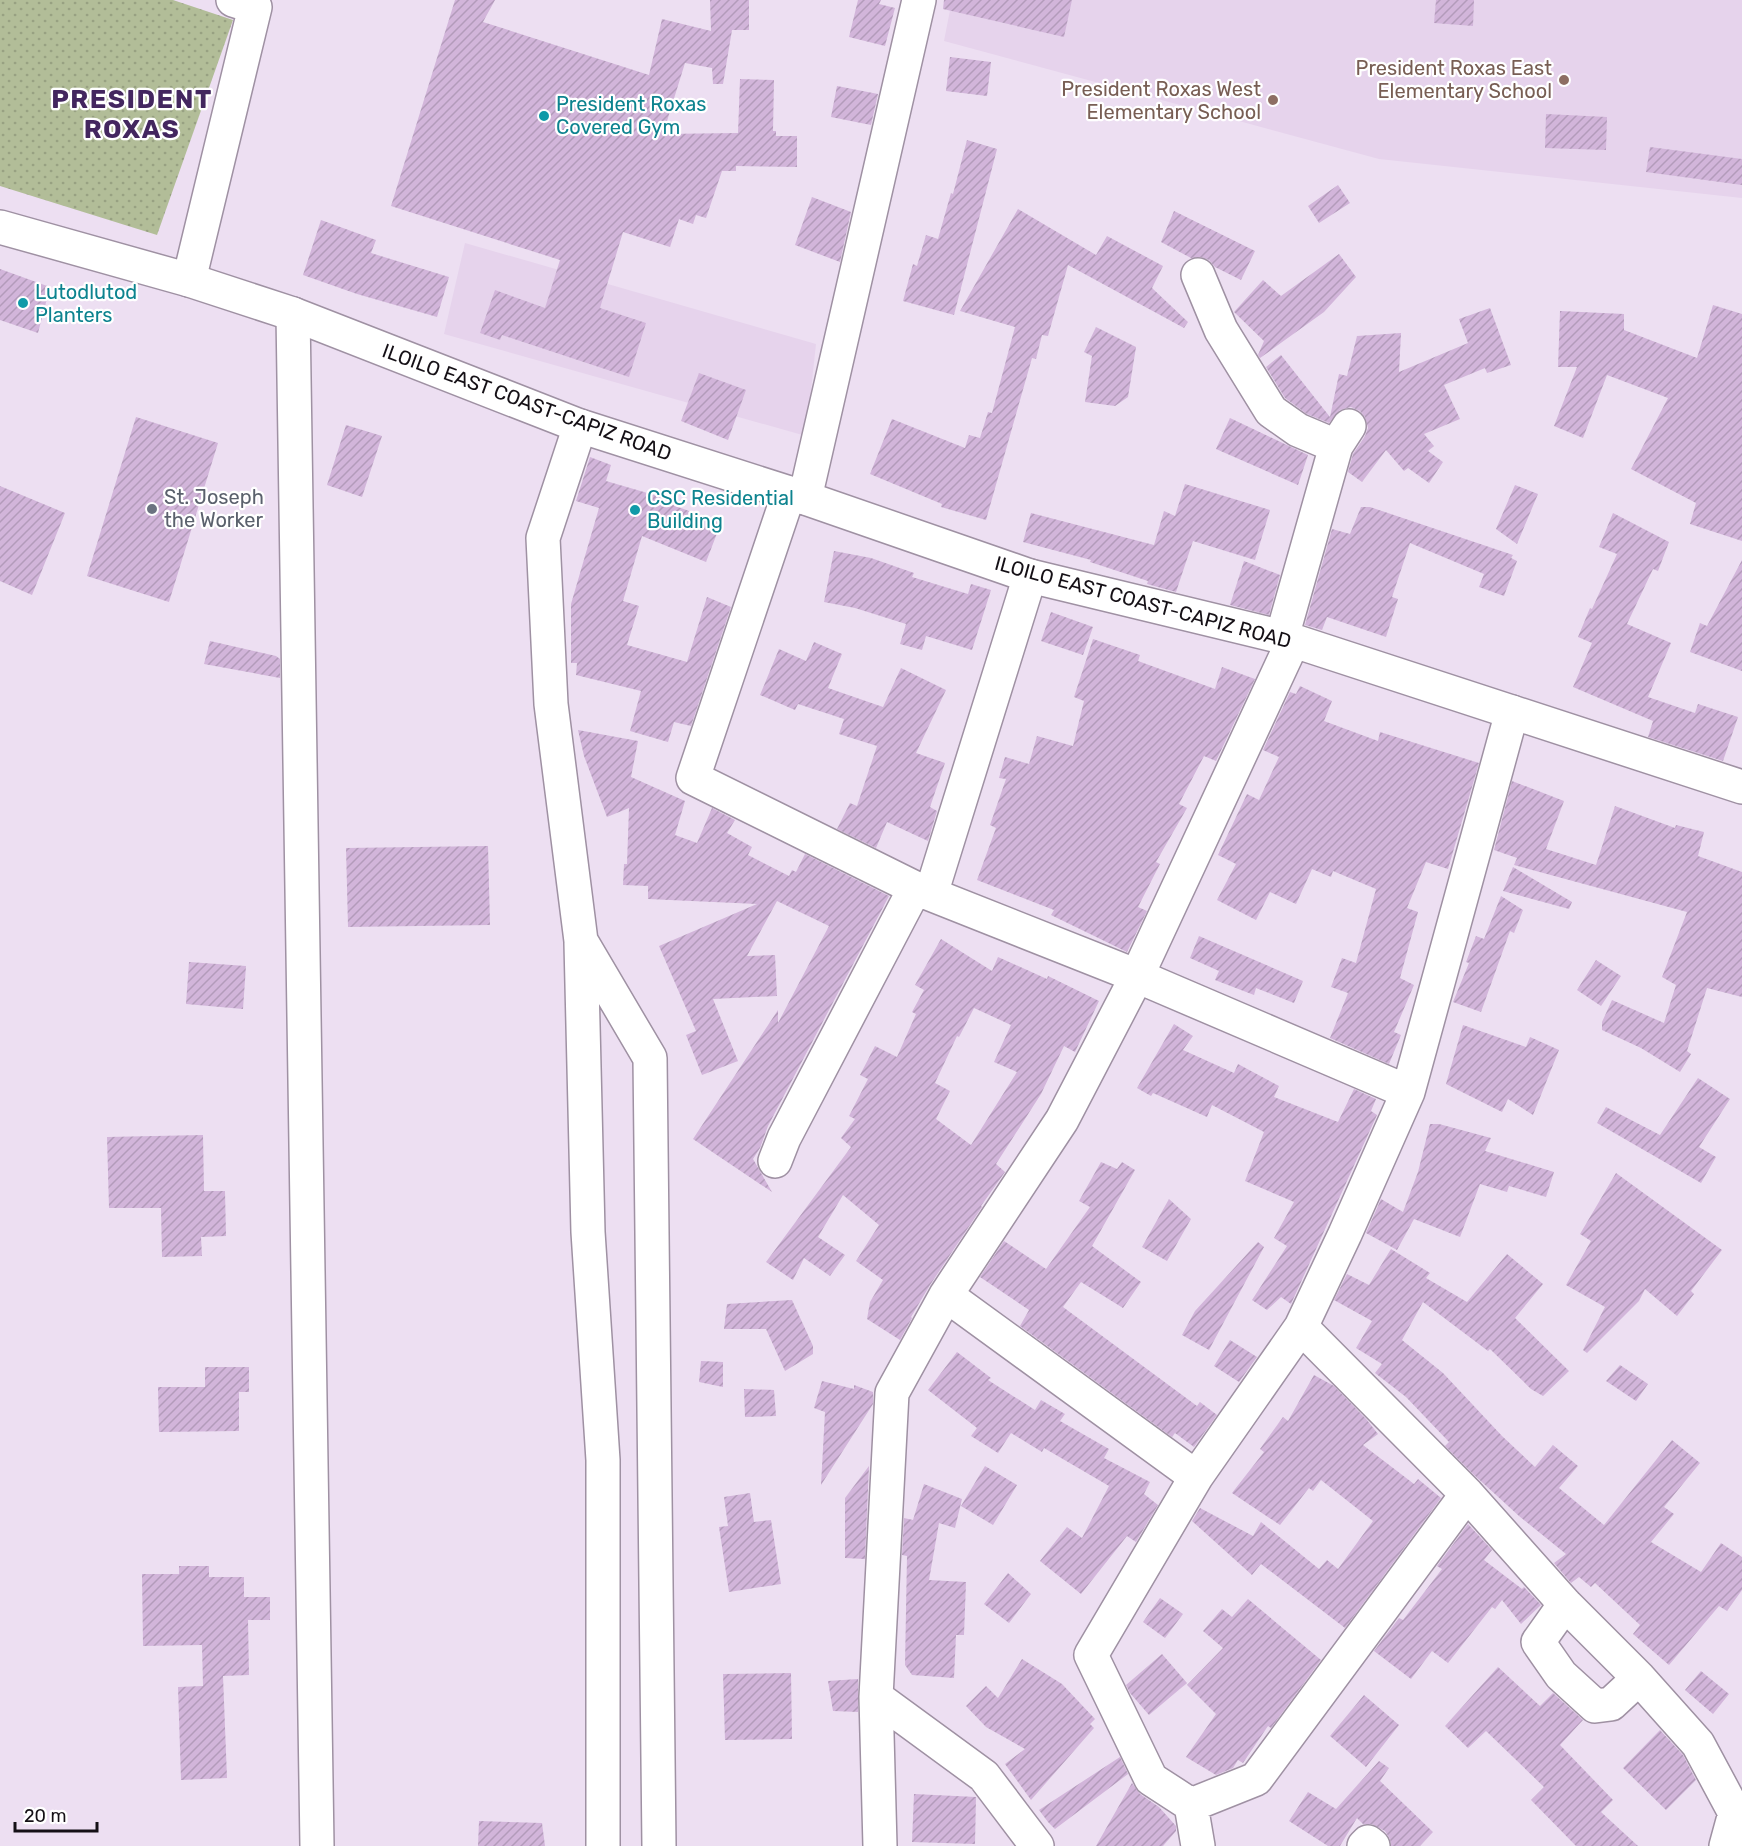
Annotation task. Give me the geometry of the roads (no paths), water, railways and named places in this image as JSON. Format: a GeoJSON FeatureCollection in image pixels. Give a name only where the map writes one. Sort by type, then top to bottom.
{"type":"FeatureCollection","features":[{"type":"Feature","properties":{"kind":"street"},"geometry":{"type":"LineString","coordinates":[[189,280],[255,7],[233,0]]}},
{"type":"Feature","properties":{"kind":"street"},"geometry":{"type":"LineString","coordinates":[[919,0],[797,495],[693,778],[923,891],[1137,976],[1407,1092]]}},
{"type":"Feature","properties":{"kind":"street","name":"ILOILO EAST COAST-CAPIZ ROAD"},"geometry":{"type":"LineString","coordinates":[[0,227],[189,280],[293,314],[580,426],[797,495],[1030,576],[1287,639],[1742,787]]}},
{"type":"Feature","properties":{"kind":"street"},"geometry":{"type":"LineString","coordinates":[[880,1846],[876,1697],[892,1393],[946,1295],[1062,1120],[1137,976],[1287,639],[1343,436],[1298,430],[1271,411],[1221,330],[1198,275]]}},
{"type":"Feature","properties":{"kind":"street"},"geometry":{"type":"LineString","coordinates":[[293,314],[317,1846]]}},
{"type":"Feature","properties":{"kind":"street"},"geometry":{"type":"LineString","coordinates":[[580,426],[543,538],[551,704],[581,941],[588,1232],[603,1460],[603,1846]]}},
{"type":"Feature","properties":{"kind":"street"},"geometry":{"type":"LineString","coordinates":[[776,1161],[784,1138],[923,891],[1030,576]]}},
{"type":"Feature","properties":{"kind":"street"},"geometry":{"type":"LineString","coordinates":[[1198,1846],[1191,1805],[1150,1779],[1091,1655],[1196,1477],[1301,1327],[1407,1092],[1512,712]]}},
{"type":"Feature","properties":{"kind":"street"},"geometry":{"type":"LineString","coordinates":[[581,941],[650,1058],[659,1846]]}},
{"type":"Feature","properties":{"kind":"street"},"geometry":{"type":"LineString","coordinates":[[946,1295],[1196,1477]]}},
{"type":"Feature","properties":{"kind":"street"},"geometry":{"type":"LineString","coordinates":[[1301,1327],[1467,1494],[1565,1604],[1639,1678],[1698,1744],[1735,1813],[1726,1846]]}},
{"type":"Feature","properties":{"kind":"street"},"geometry":{"type":"LineString","coordinates":[[1191,1805],[1256,1779],[1467,1494]]}},
{"type":"Feature","properties":{"kind":"street"},"geometry":{"type":"LineString","coordinates":[[1565,1604],[1538,1642],[1561,1675],[1594,1706],[1611,1704],[1639,1678]]}},
{"type":"Feature","properties":{"kind":"street"},"geometry":{"type":"LineString","coordinates":[[876,1697],[984,1776],[1037,1846]]}},
{"type":"Feature","properties":{"kind":"street"},"geometry":{"type":"LineString","coordinates":[[1364,1846],[1368,1842],[1373,1846]]}},
{"type":"Feature","properties":{"kind":"place","name":"President Roxas East Elementary School"},"geometry":{"type":"Point","coordinates":[1564,80]}},
{"type":"Feature","properties":{"kind":"place","name":"President Roxas West Elementary School"},"geometry":{"type":"Point","coordinates":[1273,100]}},
{"type":"Feature","properties":{"kind":"place","name":"President Roxas Covered Gym"},"geometry":{"type":"Point","coordinates":[544,116]}},
{"type":"Feature","properties":{"kind":"place","name":"Lutodlutod Planters"},"geometry":{"type":"Point","coordinates":[23,303]}},
{"type":"Feature","properties":{"kind":"place","name":"St. Joseph the Worker"},"geometry":{"type":"Point","coordinates":[152,509]}},
{"type":"Feature","properties":{"kind":"place","name":"CSC Residential Building"},"geometry":{"type":"Point","coordinates":[635,510]}},
{"type":"Feature","properties":{"kind":"district","name":"PRESIDENT ROXAS"},"geometry":{"type":"Point","coordinates":[132,114]}}]}
